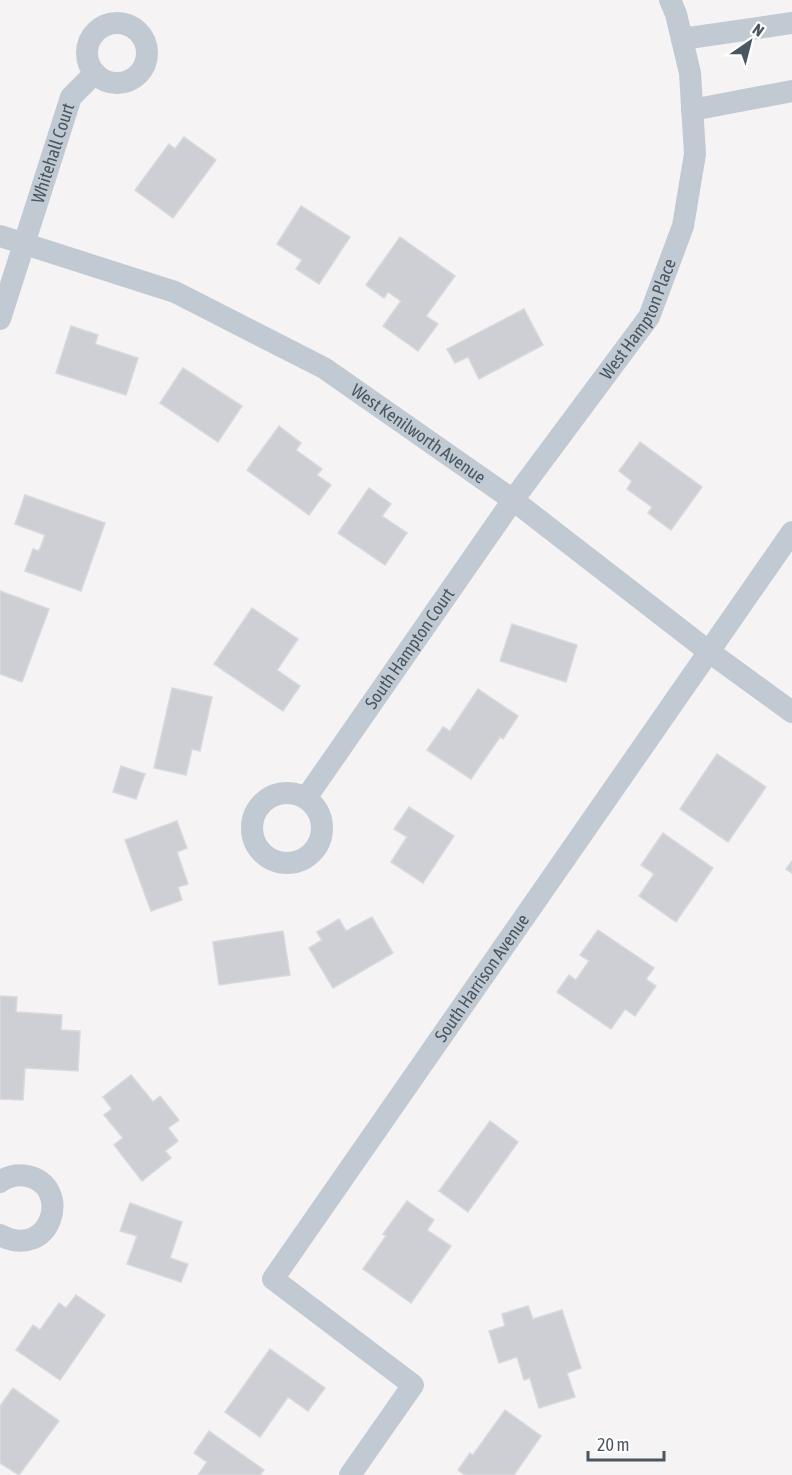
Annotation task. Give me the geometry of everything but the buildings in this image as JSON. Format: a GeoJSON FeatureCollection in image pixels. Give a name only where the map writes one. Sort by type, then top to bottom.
{"type":"FeatureCollection","features":[{"type":"Feature","properties":{"kind":"street","name":"West Hampton Place"},"geometry":{"type":"LineString","coordinates":[[513,500],[648,317],[683,226],[695,154],[690,73],[676,14],[670,0]]}},
{"type":"Feature","properties":{"kind":"street"},"geometry":{"type":"LineString","coordinates":[[682,39],[792,23]]}},
{"type":"Feature","properties":{"kind":"street","name":"Whitehall Court"},"geometry":{"type":"LineString","coordinates":[[0,319],[71,97],[94,73]]}},
{"type":"Feature","properties":{"kind":"street"},"geometry":{"type":"LineString","coordinates":[[692,110],[792,91]]}},
{"type":"Feature","properties":{"kind":"street","name":"West Kenilworth Avenue"},"geometry":{"type":"LineString","coordinates":[[0,236],[175,292],[324,368],[513,500],[708,651],[792,712]]}},
{"type":"Feature","properties":{"kind":"street","name":"South Hampton Court"},"geometry":{"type":"LineString","coordinates":[[306,798],[513,500]]}},
{"type":"Feature","properties":{"kind":"street","name":"South Harrison Avenue"},"geometry":{"type":"LineString","coordinates":[[350,1475],[413,1385],[273,1279],[792,532]]}},
{"type":"Feature","properties":{"kind":"street"},"geometry":{"type":"LineString","coordinates":[[0,1182],[16,1175],[29,1176],[41,1182],[49,1192],[53,1205],[52,1218],[46,1229],[36,1238],[24,1241],[10,1240],[0,1235]]}}]}
